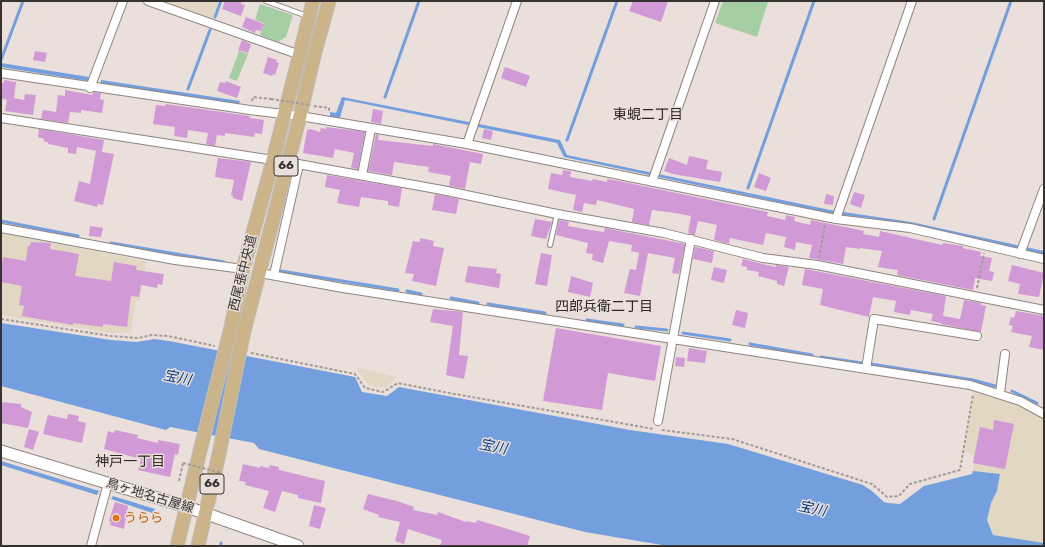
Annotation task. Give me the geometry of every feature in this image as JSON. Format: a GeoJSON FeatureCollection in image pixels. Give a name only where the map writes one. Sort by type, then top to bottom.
{"type":"FeatureCollection","features":[{"type":"Feature","properties":{"kind":"main road","name":"西尾張中央道"},"geometry":{"type":"LineString","coordinates":[[177,546],[231,327],[243,269],[273,160],[283,114],[300,55],[313,1]]}},
{"type":"Feature","properties":{"kind":"main road","name":"西尾張中央道"},"geometry":{"type":"LineString","coordinates":[[198,546],[219,454],[244,331],[293,163],[300,116],[329,1]]}},
{"type":"Feature","properties":{"kind":"main road","name":"鳥ヶ地名古屋線"},"geometry":{"type":"LineString","coordinates":[[1,451],[187,507],[298,546]]}},
{"type":"Feature","properties":{"kind":"street"},"geometry":{"type":"LineString","coordinates":[[90,88],[123,1]]}},
{"type":"Feature","properties":{"kind":"street"},"geometry":{"type":"LineString","coordinates":[[148,1],[300,55]]}},
{"type":"Feature","properties":{"kind":"street"},"geometry":{"type":"LineString","coordinates":[[467,144],[517,1]]}},
{"type":"Feature","properties":{"kind":"street"},"geometry":{"type":"LineString","coordinates":[[653,177],[715,1]]}},
{"type":"Feature","properties":{"kind":"street"},"geometry":{"type":"LineString","coordinates":[[838,215],[912,1]]}},
{"type":"Feature","properties":{"kind":"street"},"geometry":{"type":"LineString","coordinates":[[1,73],[90,88],[300,116],[653,177],[826,217],[838,215],[910,228],[985,246],[1022,251],[1044,259]]}},
{"type":"Feature","properties":{"kind":"street"},"geometry":{"type":"LineString","coordinates":[[1,118],[273,160]]}},
{"type":"Feature","properties":{"kind":"street"},"geometry":{"type":"LineString","coordinates":[[362,175],[371,129]]}},
{"type":"Feature","properties":{"kind":"street"},"geometry":{"type":"LineString","coordinates":[[274,275],[293,163],[691,239],[763,258],[817,265],[1044,310]]}},
{"type":"Feature","properties":{"kind":"street"},"geometry":{"type":"LineString","coordinates":[[1022,251],[1044,189]]}},
{"type":"Feature","properties":{"kind":"street"},"geometry":{"type":"LineString","coordinates":[[1,228],[175,260],[243,269]]}},
{"type":"Feature","properties":{"kind":"street"},"geometry":{"type":"LineString","coordinates":[[656,425],[691,239]]}},
{"type":"Feature","properties":{"kind":"street"},"geometry":{"type":"LineString","coordinates":[[260,273],[343,288],[974,386],[1020,400],[1044,414]]}},
{"type":"Feature","properties":{"kind":"street"},"geometry":{"type":"LineString","coordinates":[[866,369],[874,319],[977,336]]}},
{"type":"Feature","properties":{"kind":"street"},"geometry":{"type":"LineString","coordinates":[[1000,393],[1004,354]]}},
{"type":"Feature","properties":{"kind":"street"},"geometry":{"type":"LineString","coordinates":[[91,546],[108,483]]}},
{"type":"Feature","properties":{"kind":"lane"},"geometry":{"type":"LineString","coordinates":[[266,1],[308,17]]}},
{"type":"Feature","properties":{"kind":"lane"},"geometry":{"type":"LineString","coordinates":[[550,245],[557,214]]}},
{"type":"Feature","properties":{"kind":"path"},"geometry":{"type":"LineString","coordinates":[[255,97],[329,108]]}},
{"type":"Feature","properties":{"kind":"path"},"geometry":{"type":"LineString","coordinates":[[817,265],[826,217]]}},
{"type":"Feature","properties":{"kind":"path"},"geometry":{"type":"LineString","coordinates":[[975,297],[985,246]]}},
{"type":"Feature","properties":{"kind":"path"},"geometry":{"type":"LineString","coordinates":[[1,319],[111,336],[138,338],[152,335],[168,336],[218,346]]}},
{"type":"Feature","properties":{"kind":"path"},"geometry":{"type":"LineString","coordinates":[[248,352],[355,374],[365,388],[383,392],[398,383],[449,393],[656,425]]}},
{"type":"Feature","properties":{"kind":"path"},"geometry":{"type":"LineString","coordinates":[[662,430],[732,439],[872,484],[887,497],[899,496],[910,484],[960,470],[974,386]]}},
{"type":"Feature","properties":{"kind":"path"},"geometry":{"type":"LineString","coordinates":[[179,480],[183,463],[222,473]]}},
{"type":"Feature","properties":{"kind":"shaded area"},"geometry":{"type":"Polygon","coordinates":[[[161,1],[219,1],[212,19],[161,1]]]}},
{"type":"Feature","properties":{"kind":"shaded area"},"geometry":{"type":"Polygon","coordinates":[[[1,233],[146,261],[140,300],[136,300],[131,332],[110,333],[1,315],[1,233]]]}},
{"type":"Feature","properties":{"kind":"shaded area"},"geometry":{"type":"Polygon","coordinates":[[[357,368],[397,377],[385,388],[368,385],[357,368]]]}},
{"type":"Feature","properties":{"kind":"shaded area"},"geometry":{"type":"Polygon","coordinates":[[[975,390],[1026,407],[1044,420],[1044,543],[993,535],[987,520],[991,503],[997,491],[1000,474],[973,471],[975,457],[964,449],[975,390]]]}},
{"type":"Feature","properties":{"kind":"green space"},"geometry":{"type":"Polygon","coordinates":[[[723,1],[768,2],[757,37],[715,23],[723,1]]]}},
{"type":"Feature","properties":{"kind":"green space"},"geometry":{"type":"Polygon","coordinates":[[[260,4],[293,15],[286,37],[278,42],[260,35],[264,23],[255,20],[260,4]]]}},
{"type":"Feature","properties":{"kind":"green space"},"geometry":{"type":"Polygon","coordinates":[[[239,51],[248,54],[237,81],[229,78],[239,51]]]}},
{"type":"Feature","properties":{"kind":"water"},"geometry":{"type":"Polygon","coordinates":[[[1,63],[89,77],[88,81],[1,67],[1,63]]]}},
{"type":"Feature","properties":{"kind":"water"},"geometry":{"type":"Polygon","coordinates":[[[101,80],[240,101],[239,104],[101,83],[101,80]]]}},
{"type":"Feature","properties":{"kind":"water"},"geometry":{"type":"Polygon","coordinates":[[[342,97],[560,140],[567,155],[830,210],[911,222],[1044,251],[1044,255],[911,224],[829,213],[564,157],[557,143],[345,100],[340,118],[330,117],[330,112],[336,113],[342,97]]]}},
{"type":"Feature","properties":{"kind":"water","name":"宝川"},"geometry":{"type":"Polygon","coordinates":[[[1,323],[111,340],[137,342],[154,339],[169,341],[355,377],[362,392],[387,396],[399,387],[630,430],[728,444],[863,485],[884,502],[888,503],[900,504],[924,486],[972,474],[973,471],[1000,474],[997,491],[991,503],[987,520],[993,535],[1044,543],[1044,546],[668,546],[585,532],[259,449],[254,443],[170,427],[166,430],[1,386],[1,323]]]}},
{"type":"Feature","properties":{"kind":"water"},"geometry":{"type":"Polygon","coordinates":[[[1,461],[99,491],[97,495],[1,465],[1,461]]]}},
{"type":"Feature","properties":{"kind":"water"},"geometry":{"type":"Polygon","coordinates":[[[113,496],[155,509],[155,514],[111,499],[113,496]]]}},
{"type":"Feature","properties":{"kind":"building"},"geometry":{"type":"Polygon","coordinates":[[[225,1],[242,1],[241,4],[245,5],[241,16],[222,9],[225,1]]]}},
{"type":"Feature","properties":{"kind":"building"},"geometry":{"type":"Polygon","coordinates":[[[633,1],[668,1],[661,22],[629,11],[633,1]]]}},
{"type":"Feature","properties":{"kind":"building"},"geometry":{"type":"Polygon","coordinates":[[[246,17],[264,24],[261,31],[256,30],[255,33],[242,27],[246,17]]]}},
{"type":"Feature","properties":{"kind":"building"},"geometry":{"type":"Polygon","coordinates":[[[242,40],[251,44],[248,53],[238,50],[242,40]]]}},
{"type":"Feature","properties":{"kind":"building"},"geometry":{"type":"Polygon","coordinates":[[[35,51],[47,53],[45,62],[33,60],[35,51]]]}},
{"type":"Feature","properties":{"kind":"building"},"geometry":{"type":"Polygon","coordinates":[[[268,57],[277,60],[276,62],[279,63],[275,75],[273,74],[272,76],[263,73],[268,57]]]}},
{"type":"Feature","properties":{"kind":"building"},"geometry":{"type":"Polygon","coordinates":[[[505,67],[530,76],[526,87],[501,78],[505,67]]]}},
{"type":"Feature","properties":{"kind":"building"},"geometry":{"type":"Polygon","coordinates":[[[4,80],[16,82],[14,98],[24,100],[25,94],[36,95],[33,115],[5,111],[7,100],[1,98],[1,83],[4,83],[4,80]]]}},
{"type":"Feature","properties":{"kind":"building"},"geometry":{"type":"Polygon","coordinates":[[[226,81],[241,87],[237,98],[217,91],[220,82],[225,83],[226,81]]]}},
{"type":"Feature","properties":{"kind":"building"},"geometry":{"type":"Polygon","coordinates":[[[65,90],[92,95],[93,92],[101,93],[100,99],[104,100],[102,113],[81,110],[81,113],[70,112],[68,123],[41,119],[43,110],[56,112],[58,95],[65,96],[65,90]]]}},
{"type":"Feature","properties":{"kind":"building"},"geometry":{"type":"Polygon","coordinates":[[[166,104],[250,116],[250,118],[264,120],[262,134],[255,133],[254,137],[225,133],[225,136],[217,135],[215,146],[206,144],[208,133],[188,130],[187,138],[174,136],[175,127],[153,124],[156,105],[165,106],[166,104]]]}},
{"type":"Feature","properties":{"kind":"building"},"geometry":{"type":"Polygon","coordinates":[[[373,109],[383,111],[381,124],[371,122],[373,109]]]}},
{"type":"Feature","properties":{"kind":"building"},"geometry":{"type":"Polygon","coordinates":[[[326,127],[365,132],[358,169],[351,168],[354,153],[335,149],[333,158],[303,153],[307,130],[310,129],[320,132],[321,128],[326,129],[326,127]]]}},
{"type":"Feature","properties":{"kind":"building"},"geometry":{"type":"Polygon","coordinates":[[[39,129],[104,140],[102,152],[77,147],[76,154],[68,153],[68,148],[44,142],[44,139],[38,137],[39,129]]]}},
{"type":"Feature","properties":{"kind":"building"},"geometry":{"type":"Polygon","coordinates":[[[484,129],[493,131],[491,140],[482,138],[484,129]]]}},
{"type":"Feature","properties":{"kind":"building"},"geometry":{"type":"Polygon","coordinates":[[[376,134],[379,135],[378,140],[433,146],[433,144],[483,154],[481,164],[470,162],[465,189],[449,186],[451,176],[428,172],[429,167],[394,162],[392,175],[368,171],[376,134]]]}},
{"type":"Feature","properties":{"kind":"building"},"geometry":{"type":"Polygon","coordinates":[[[96,151],[114,154],[103,205],[98,204],[97,207],[74,201],[79,181],[90,184],[96,151]]]}},
{"type":"Feature","properties":{"kind":"building"},"geometry":{"type":"Polygon","coordinates":[[[689,156],[708,160],[706,169],[722,172],[720,182],[673,174],[664,171],[669,158],[687,165],[689,156]]]}},
{"type":"Feature","properties":{"kind":"building"},"geometry":{"type":"Polygon","coordinates":[[[218,158],[251,162],[242,201],[233,198],[231,195],[234,180],[215,177],[218,158]]]}},
{"type":"Feature","properties":{"kind":"building"},"geometry":{"type":"Polygon","coordinates":[[[563,170],[571,171],[570,177],[592,181],[593,179],[607,182],[607,179],[619,181],[768,212],[767,216],[785,220],[786,215],[795,217],[794,221],[810,225],[811,220],[864,231],[863,234],[879,237],[880,231],[942,245],[943,243],[963,246],[963,248],[981,252],[980,256],[992,258],[989,271],[994,272],[992,281],[975,278],[973,290],[897,275],[898,270],[878,267],[882,251],[860,248],[846,247],[843,264],[809,258],[812,245],[796,242],[795,250],[784,247],[786,237],[766,233],[763,245],[730,238],[729,244],[714,240],[717,225],[698,221],[695,235],[688,233],[691,216],[675,213],[652,210],[649,225],[632,222],[634,209],[597,200],[596,205],[584,203],[582,212],[573,210],[576,195],[548,189],[551,173],[562,175],[563,170]]]}},
{"type":"Feature","properties":{"kind":"building"},"geometry":{"type":"Polygon","coordinates":[[[759,173],[771,178],[766,191],[754,187],[759,173]]]}},
{"type":"Feature","properties":{"kind":"building"},"geometry":{"type":"Polygon","coordinates":[[[327,175],[402,188],[399,207],[388,205],[388,201],[361,197],[359,207],[337,203],[340,190],[325,187],[327,175]]]}},
{"type":"Feature","properties":{"kind":"building"},"geometry":{"type":"Polygon","coordinates":[[[854,192],[865,195],[861,208],[850,204],[854,192]]]}},
{"type":"Feature","properties":{"kind":"building"},"geometry":{"type":"Polygon","coordinates":[[[435,194],[459,199],[456,214],[432,210],[435,194]]]}},
{"type":"Feature","properties":{"kind":"building"},"geometry":{"type":"Polygon","coordinates":[[[826,194],[834,196],[833,205],[824,204],[826,194]]]}},
{"type":"Feature","properties":{"kind":"building"},"geometry":{"type":"Polygon","coordinates":[[[535,219],[552,222],[546,239],[531,236],[535,219]]]}},
{"type":"Feature","properties":{"kind":"building"},"geometry":{"type":"Polygon","coordinates":[[[559,220],[569,222],[568,226],[604,232],[605,228],[685,244],[679,274],[672,273],[675,258],[648,253],[640,296],[624,293],[630,269],[636,270],[639,253],[631,251],[632,245],[609,241],[603,263],[592,260],[593,254],[586,253],[588,243],[556,235],[559,220]]]}},
{"type":"Feature","properties":{"kind":"building"},"geometry":{"type":"Polygon","coordinates":[[[90,226],[103,228],[101,237],[89,236],[90,226]]]}},
{"type":"Feature","properties":{"kind":"building"},"geometry":{"type":"Polygon","coordinates":[[[420,238],[434,241],[433,246],[444,248],[436,286],[412,281],[414,274],[405,273],[413,241],[420,242],[420,238]]]}},
{"type":"Feature","properties":{"kind":"building"},"geometry":{"type":"Polygon","coordinates":[[[31,242],[51,243],[50,249],[79,254],[75,276],[111,281],[114,262],[137,266],[136,270],[164,274],[162,285],[158,284],[157,288],[141,285],[139,297],[131,296],[127,327],[103,324],[103,327],[73,323],[73,325],[22,316],[24,306],[19,305],[22,286],[1,282],[1,269],[3,257],[26,261],[28,246],[30,246],[31,242]]]}},
{"type":"Feature","properties":{"kind":"building"},"geometry":{"type":"Polygon","coordinates":[[[695,247],[714,251],[712,263],[693,259],[695,247]]]}},
{"type":"Feature","properties":{"kind":"building"},"geometry":{"type":"Polygon","coordinates":[[[541,253],[552,255],[547,286],[535,284],[541,253]]]}},
{"type":"Feature","properties":{"kind":"building"},"geometry":{"type":"Polygon","coordinates":[[[743,259],[775,267],[776,265],[789,267],[784,286],[777,284],[777,281],[758,276],[759,272],[747,270],[747,267],[741,266],[743,259]]]}},
{"type":"Feature","properties":{"kind":"building"},"geometry":{"type":"Polygon","coordinates":[[[1012,265],[1044,273],[1039,297],[1018,294],[1020,284],[1008,281],[1012,265]]]}},
{"type":"Feature","properties":{"kind":"building"},"geometry":{"type":"Polygon","coordinates":[[[468,266],[497,269],[496,273],[501,274],[499,288],[465,282],[468,266]]]}},
{"type":"Feature","properties":{"kind":"building"},"geometry":{"type":"Polygon","coordinates":[[[714,267],[727,270],[724,283],[711,280],[714,267]]]}},
{"type":"Feature","properties":{"kind":"building"},"geometry":{"type":"Polygon","coordinates":[[[805,269],[946,296],[943,316],[960,319],[964,300],[981,303],[981,305],[986,306],[981,332],[931,321],[933,314],[911,310],[910,315],[894,312],[896,301],[873,297],[869,317],[820,305],[823,289],[802,285],[805,269]]]}},
{"type":"Feature","properties":{"kind":"building"},"geometry":{"type":"Polygon","coordinates":[[[571,276],[593,283],[590,297],[568,292],[571,276]]]}},
{"type":"Feature","properties":{"kind":"building"},"geometry":{"type":"Polygon","coordinates":[[[433,309],[463,312],[459,355],[468,356],[464,379],[446,375],[453,326],[430,322],[433,309]]]}},
{"type":"Feature","properties":{"kind":"building"},"geometry":{"type":"Polygon","coordinates":[[[736,310],[748,313],[745,328],[732,325],[736,310]]]}},
{"type":"Feature","properties":{"kind":"building"},"geometry":{"type":"Polygon","coordinates":[[[1016,311],[1044,316],[1044,350],[1029,347],[1032,336],[1011,332],[1013,326],[1009,325],[1011,317],[1014,318],[1016,311]]]}},
{"type":"Feature","properties":{"kind":"building"},"geometry":{"type":"Polygon","coordinates":[[[556,328],[661,346],[655,381],[608,373],[602,410],[543,401],[556,328]]]}},
{"type":"Feature","properties":{"kind":"building"},"geometry":{"type":"Polygon","coordinates":[[[689,348],[707,351],[705,363],[687,361],[689,348]]]}},
{"type":"Feature","properties":{"kind":"building"},"geometry":{"type":"Polygon","coordinates":[[[676,357],[685,358],[684,367],[675,366],[676,357]]]}},
{"type":"Feature","properties":{"kind":"building"},"geometry":{"type":"Polygon","coordinates":[[[1,402],[21,404],[21,407],[32,412],[28,428],[1,423],[1,402]]]}},
{"type":"Feature","properties":{"kind":"building"},"geometry":{"type":"Polygon","coordinates":[[[68,414],[79,416],[78,421],[86,423],[82,443],[43,434],[48,415],[67,419],[68,414]]]}},
{"type":"Feature","properties":{"kind":"building"},"geometry":{"type":"Polygon","coordinates":[[[994,420],[1014,424],[1005,469],[973,463],[980,427],[993,430],[994,420]]]}},
{"type":"Feature","properties":{"kind":"building"},"geometry":{"type":"Polygon","coordinates":[[[29,429],[39,432],[33,450],[24,447],[29,429]]]}},
{"type":"Feature","properties":{"kind":"building"},"geometry":{"type":"Polygon","coordinates":[[[115,430],[138,435],[137,438],[158,443],[158,440],[180,444],[178,455],[175,454],[170,477],[138,470],[141,459],[104,449],[108,431],[114,433],[115,430]]]}},
{"type":"Feature","properties":{"kind":"building"},"geometry":{"type":"Polygon","coordinates":[[[243,464],[260,468],[260,466],[269,468],[270,465],[279,467],[279,470],[325,481],[321,503],[298,498],[298,495],[282,491],[275,512],[263,508],[269,491],[245,485],[246,482],[239,481],[243,464]]]}},
{"type":"Feature","properties":{"kind":"building"},"geometry":{"type":"Polygon","coordinates":[[[368,494],[414,507],[413,510],[437,515],[438,512],[466,522],[476,523],[477,520],[530,536],[527,546],[440,546],[442,540],[408,529],[404,544],[395,541],[400,522],[378,517],[379,515],[363,509],[368,494]]]}},
{"type":"Feature","properties":{"kind":"building"},"geometry":{"type":"Polygon","coordinates":[[[115,502],[128,506],[124,529],[110,525],[111,522],[109,521],[115,502]]]}},
{"type":"Feature","properties":{"kind":"building"},"geometry":{"type":"Polygon","coordinates":[[[314,505],[326,508],[320,529],[309,526],[314,505]]]}},
{"type":"Feature","properties":{"kind":"waterway"},"geometry":{"type":"LineString","coordinates":[[1,60],[23,1]]}},
{"type":"Feature","properties":{"kind":"waterway"},"geometry":{"type":"LineString","coordinates":[[215,17],[221,1]]}},
{"type":"Feature","properties":{"kind":"waterway"},"geometry":{"type":"LineString","coordinates":[[385,97],[419,1]]}},
{"type":"Feature","properties":{"kind":"waterway"},"geometry":{"type":"LineString","coordinates":[[567,140],[617,1]]}},
{"type":"Feature","properties":{"kind":"waterway"},"geometry":{"type":"LineString","coordinates":[[748,188],[814,1]]}},
{"type":"Feature","properties":{"kind":"waterway"},"geometry":{"type":"LineString","coordinates":[[934,219],[1011,1]]}},
{"type":"Feature","properties":{"kind":"waterway"},"geometry":{"type":"LineString","coordinates":[[188,89],[210,30]]}},
{"type":"Feature","properties":{"kind":"waterway"},"geometry":{"type":"LineString","coordinates":[[1,221],[78,236]]}},
{"type":"Feature","properties":{"kind":"waterway"},"geometry":{"type":"LineString","coordinates":[[111,243],[224,262]]}},
{"type":"Feature","properties":{"kind":"waterway"},"geometry":{"type":"LineString","coordinates":[[281,271],[398,290]]}},
{"type":"Feature","properties":{"kind":"waterway"},"geometry":{"type":"LineString","coordinates":[[407,291],[421,294]]}},
{"type":"Feature","properties":{"kind":"waterway"},"geometry":{"type":"LineString","coordinates":[[451,298],[478,303]]}},
{"type":"Feature","properties":{"kind":"waterway"},"geometry":{"type":"LineString","coordinates":[[488,304],[545,313]]}},
{"type":"Feature","properties":{"kind":"waterway"},"geometry":{"type":"LineString","coordinates":[[587,320],[623,325]]}},
{"type":"Feature","properties":{"kind":"waterway"},"geometry":{"type":"LineString","coordinates":[[636,327],[667,330]]}},
{"type":"Feature","properties":{"kind":"waterway"},"geometry":{"type":"LineString","coordinates":[[683,333],[730,340]]}},
{"type":"Feature","properties":{"kind":"waterway"},"geometry":{"type":"LineString","coordinates":[[750,344],[812,355]]}},
{"type":"Feature","properties":{"kind":"waterway"},"geometry":{"type":"LineString","coordinates":[[821,357],[862,363]]}},
{"type":"Feature","properties":{"kind":"waterway"},"geometry":{"type":"LineString","coordinates":[[871,364],[973,380],[995,386]]}},
{"type":"Feature","properties":{"kind":"waterway"},"geometry":{"type":"LineString","coordinates":[[1012,391],[1037,403]]}},
{"type":"Feature","properties":{"kind":"place","name":"うらら"},"geometry":{"type":"Point","coordinates":[116,518]}},
{"type":"Feature","properties":{"kind":"district","name":"東蜆二丁目"},"geometry":{"type":"Point","coordinates":[648,115]}},
{"type":"Feature","properties":{"kind":"district","name":"四郎兵衛二丁目"},"geometry":{"type":"Point","coordinates":[604,307]}},
{"type":"Feature","properties":{"kind":"district","name":"神戸一丁目"},"geometry":{"type":"Point","coordinates":[130,462]}}]}
